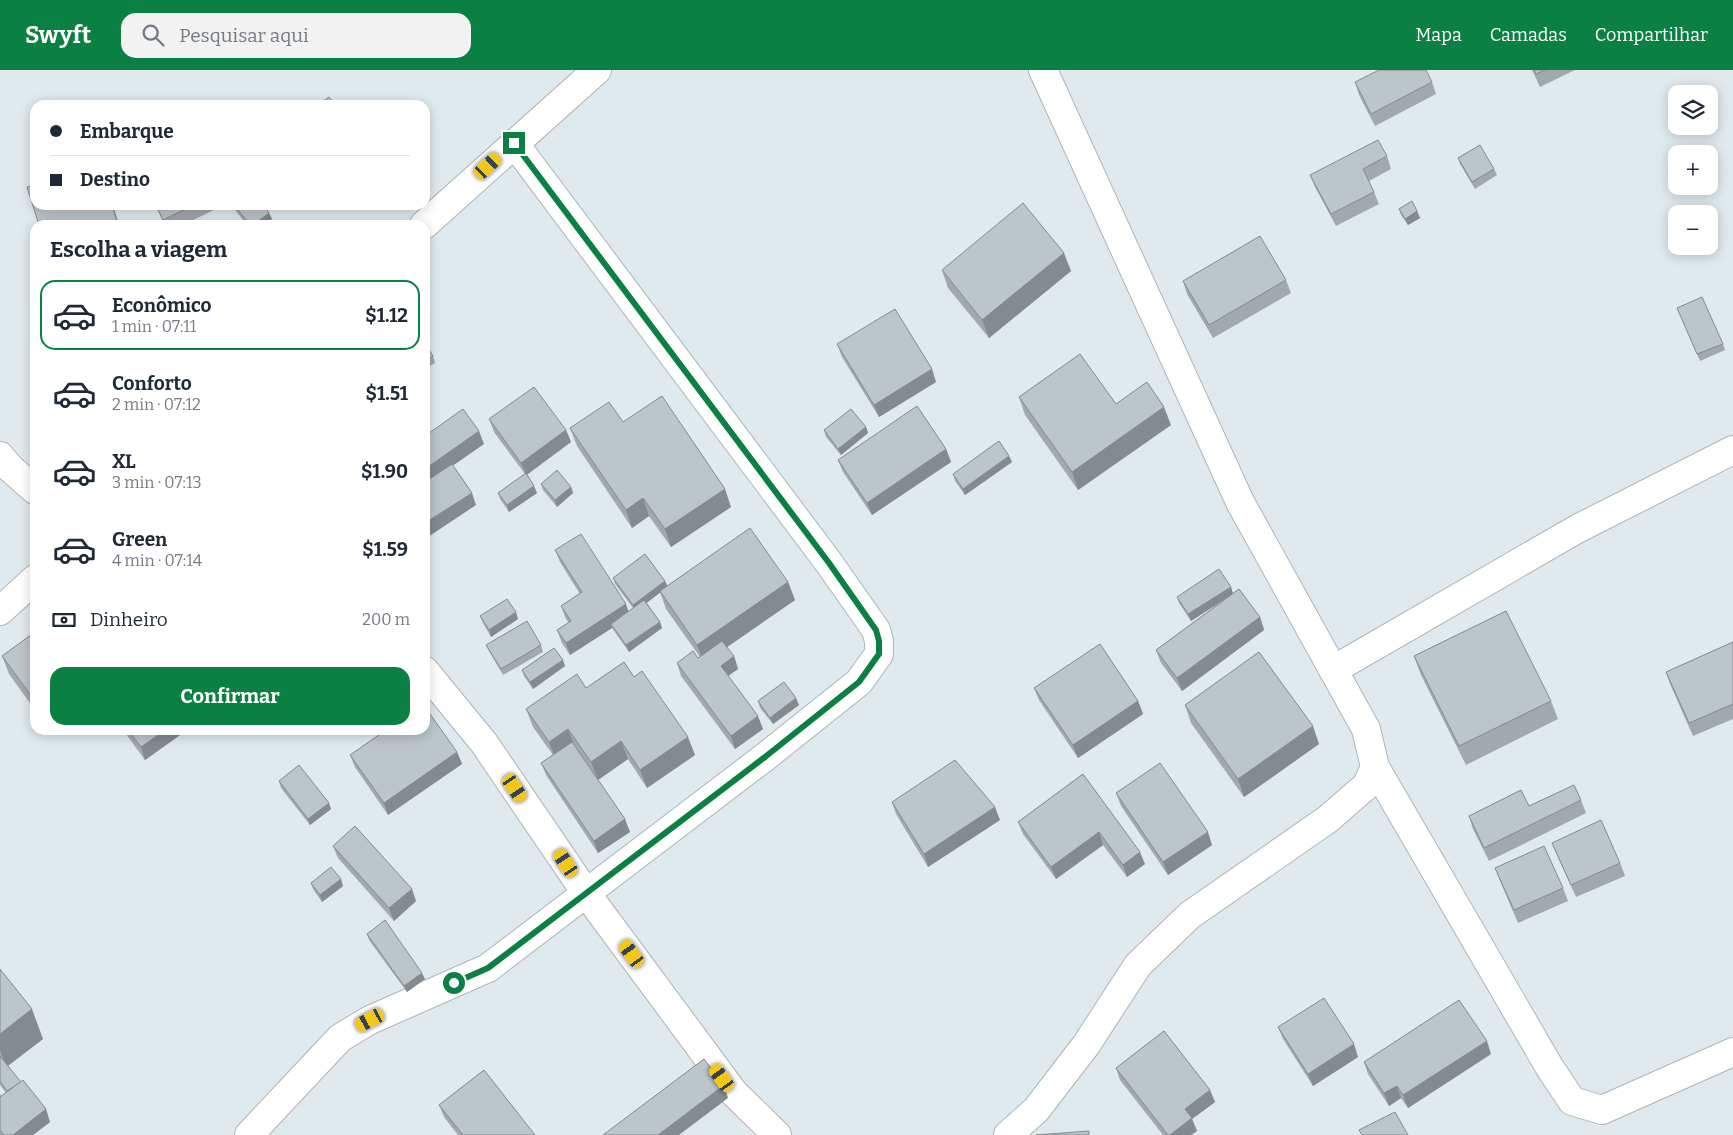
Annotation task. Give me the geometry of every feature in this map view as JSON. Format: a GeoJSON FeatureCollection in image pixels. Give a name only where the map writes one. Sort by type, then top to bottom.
{"type":"FeatureCollection","features":[{"type":"Feature","properties":{"kind":"street"},"geometry":{"type":"LineString","coordinates":[[429,220],[598,70]]}},
{"type":"Feature","properties":{"kind":"street"},"geometry":{"type":"LineString","coordinates":[[1043,70],[1240,502],[1366,729],[1375,768],[1550,1068],[1572,1101],[1602,1110],[1733,1052]]}},
{"type":"Feature","properties":{"kind":"street"},"geometry":{"type":"LineString","coordinates":[[250,1135],[340,1038],[370,1020],[488,968],[765,757],[859,682],[879,654],[879,641],[876,630],[829,563],[514,143]]}},
{"type":"Feature","properties":{"kind":"street"},"geometry":{"type":"LineString","coordinates":[[1333,670],[1577,529],[1733,450]]}},
{"type":"Feature","properties":{"kind":"street"},"geometry":{"type":"LineString","coordinates":[[0,456],[10,468],[30,486]]}},
{"type":"Feature","properties":{"kind":"street"},"geometry":{"type":"LineString","coordinates":[[0,611],[30,584]]}},
{"type":"Feature","properties":{"kind":"street"},"geometry":{"type":"LineString","coordinates":[[430,677],[484,743],[586,893],[734,1093],[777,1135]]}},
{"type":"Feature","properties":{"kind":"street"},"geometry":{"type":"LineString","coordinates":[[1008,1135],[1036,1110],[1086,1045],[1138,965],[1190,915],[1328,819],[1367,785],[1375,768]]}},
{"type":"Feature","properties":{"kind":"street"},"geometry":{"type":"LineString","coordinates":[[734,1093],[748,1135]]}},
{"type":"Feature","properties":{"kind":"building"},"geometry":{"type":"Polygon","coordinates":[[[1379,70],[1426,70],[1432,82],[1371,114],[1355,82],[1379,70]]]}},
{"type":"Feature","properties":{"kind":"building"},"geometry":{"type":"Polygon","coordinates":[[[1534,70],[1545,70],[1536,74],[1534,70]]]}},
{"type":"Feature","properties":{"kind":"building"},"geometry":{"type":"Polygon","coordinates":[[[1378,140],[1387,156],[1363,169],[1374,192],[1331,214],[1310,175],[1378,140]]]}},
{"type":"Feature","properties":{"kind":"building"},"geometry":{"type":"Polygon","coordinates":[[[1480,145],[1494,169],[1472,182],[1458,158],[1480,145]]]}},
{"type":"Feature","properties":{"kind":"building"},"geometry":{"type":"Polygon","coordinates":[[[1412,201],[1417,211],[1405,219],[1399,209],[1412,201]]]}},
{"type":"Feature","properties":{"kind":"building"},"geometry":{"type":"Polygon","coordinates":[[[1023,203],[1064,253],[982,320],[942,270],[1023,203]]]}},
{"type":"Feature","properties":{"kind":"building"},"geometry":{"type":"Polygon","coordinates":[[[34,210],[114,210],[116,220],[37,220],[34,210]]]}},
{"type":"Feature","properties":{"kind":"building"},"geometry":{"type":"Polygon","coordinates":[[[158,210],[184,210],[163,220],[158,210]]]}},
{"type":"Feature","properties":{"kind":"building"},"geometry":{"type":"Polygon","coordinates":[[[238,210],[267,210],[269,213],[260,220],[246,220],[238,210]]]}},
{"type":"Feature","properties":{"kind":"building"},"geometry":{"type":"Polygon","coordinates":[[[1260,236],[1286,280],[1209,325],[1183,281],[1260,236]]]}},
{"type":"Feature","properties":{"kind":"building"},"geometry":{"type":"Polygon","coordinates":[[[1702,297],[1723,344],[1697,354],[1677,308],[1702,297]]]}},
{"type":"Feature","properties":{"kind":"building"},"geometry":{"type":"Polygon","coordinates":[[[895,309],[932,369],[874,405],[837,344],[895,309]]]}},
{"type":"Feature","properties":{"kind":"building"},"geometry":{"type":"Polygon","coordinates":[[[1080,354],[1116,404],[1147,382],[1164,407],[1072,472],[1019,397],[1080,354]]]}},
{"type":"Feature","properties":{"kind":"building"},"geometry":{"type":"Polygon","coordinates":[[[534,387],[566,430],[521,463],[489,419],[534,387]]]}},
{"type":"Feature","properties":{"kind":"building"},"geometry":{"type":"Polygon","coordinates":[[[662,396],[725,489],[665,529],[643,498],[626,510],[570,428],[609,402],[623,422],[662,396]]]}},
{"type":"Feature","properties":{"kind":"building"},"geometry":{"type":"Polygon","coordinates":[[[917,406],[946,449],[867,503],[838,460],[917,406]]]}},
{"type":"Feature","properties":{"kind":"building"},"geometry":{"type":"Polygon","coordinates":[[[463,409],[479,431],[430,465],[430,432],[463,409]]]}},
{"type":"Feature","properties":{"kind":"building"},"geometry":{"type":"Polygon","coordinates":[[[851,409],[866,427],[838,449],[824,430],[851,409]]]}},
{"type":"Feature","properties":{"kind":"building"},"geometry":{"type":"Polygon","coordinates":[[[999,441],[1009,456],[963,489],[953,474],[999,441]]]}},
{"type":"Feature","properties":{"kind":"building"},"geometry":{"type":"Polygon","coordinates":[[[452,464],[472,493],[430,520],[430,479],[452,464]]]}},
{"type":"Feature","properties":{"kind":"building"},"geometry":{"type":"Polygon","coordinates":[[[557,470],[571,487],[555,500],[541,484],[557,470]]]}},
{"type":"Feature","properties":{"kind":"building"},"geometry":{"type":"Polygon","coordinates":[[[526,473],[534,486],[507,505],[498,493],[526,473]]]}},
{"type":"Feature","properties":{"kind":"building"},"geometry":{"type":"Polygon","coordinates":[[[750,528],[788,582],[697,645],[660,591],[750,528]]]}},
{"type":"Feature","properties":{"kind":"building"},"geometry":{"type":"Polygon","coordinates":[[[581,534],[626,604],[566,643],[557,630],[571,621],[561,606],[582,592],[555,550],[581,534]]]}},
{"type":"Feature","properties":{"kind":"building"},"geometry":{"type":"Polygon","coordinates":[[[645,554],[665,581],[633,605],[613,578],[645,554]]]}},
{"type":"Feature","properties":{"kind":"building"},"geometry":{"type":"Polygon","coordinates":[[[1219,569],[1231,587],[1188,614],[1177,597],[1219,569]]]}},
{"type":"Feature","properties":{"kind":"building"},"geometry":{"type":"Polygon","coordinates":[[[1239,589],[1260,617],[1177,678],[1156,650],[1239,589]]]}},
{"type":"Feature","properties":{"kind":"building"},"geometry":{"type":"Polygon","coordinates":[[[507,599],[516,612],[489,630],[480,616],[507,599]]]}},
{"type":"Feature","properties":{"kind":"building"},"geometry":{"type":"Polygon","coordinates":[[[644,600],[660,622],[626,645],[611,624],[644,600]]]}},
{"type":"Feature","properties":{"kind":"building"},"geometry":{"type":"Polygon","coordinates":[[[1506,611],[1551,701],[1459,746],[1414,656],[1506,611]]]}},
{"type":"Feature","properties":{"kind":"building"},"geometry":{"type":"Polygon","coordinates":[[[527,621],[541,645],[501,669],[486,645],[527,621]]]}},
{"type":"Feature","properties":{"kind":"building"},"geometry":{"type":"Polygon","coordinates":[[[30,636],[30,694],[2,656],[30,636]]]}},
{"type":"Feature","properties":{"kind":"building"},"geometry":{"type":"Polygon","coordinates":[[[722,641],[734,656],[721,666],[758,716],[731,736],[677,663],[693,651],[698,658],[722,641]]]}},
{"type":"Feature","properties":{"kind":"building"},"geometry":{"type":"Polygon","coordinates":[[[1733,642],[1733,704],[1689,723],[1666,672],[1733,642]]]}},
{"type":"Feature","properties":{"kind":"building"},"geometry":{"type":"Polygon","coordinates":[[[1100,644],[1138,701],[1073,745],[1034,688],[1100,644]]]}},
{"type":"Feature","properties":{"kind":"building"},"geometry":{"type":"Polygon","coordinates":[[[554,648],[563,660],[530,682],[522,670],[554,648]]]}},
{"type":"Feature","properties":{"kind":"building"},"geometry":{"type":"Polygon","coordinates":[[[1259,652],[1313,726],[1238,779],[1185,705],[1259,652]]]}},
{"type":"Feature","properties":{"kind":"building"},"geometry":{"type":"Polygon","coordinates":[[[624,662],[634,677],[642,671],[688,737],[640,770],[621,741],[591,762],[568,729],[549,742],[526,709],[577,674],[586,688],[624,662]]]}},
{"type":"Feature","properties":{"kind":"building"},"geometry":{"type":"Polygon","coordinates":[[[784,682],[796,698],[770,718],[758,701],[784,682]]]}},
{"type":"Feature","properties":{"kind":"building"},"geometry":{"type":"Polygon","coordinates":[[[430,714],[457,752],[384,803],[350,755],[379,735],[430,735],[430,714]]]}},
{"type":"Feature","properties":{"kind":"building"},"geometry":{"type":"Polygon","coordinates":[[[132,735],[158,735],[141,747],[132,735]]]}},
{"type":"Feature","properties":{"kind":"building"},"geometry":{"type":"Polygon","coordinates":[[[572,742],[625,819],[594,841],[541,763],[572,742]]]}},
{"type":"Feature","properties":{"kind":"building"},"geometry":{"type":"Polygon","coordinates":[[[955,760],[995,807],[924,854],[892,802],[955,760]]]}},
{"type":"Feature","properties":{"kind":"building"},"geometry":{"type":"Polygon","coordinates":[[[1160,763],[1208,832],[1163,862],[1116,793],[1160,763]]]}},
{"type":"Feature","properties":{"kind":"building"},"geometry":{"type":"Polygon","coordinates":[[[299,765],[329,803],[308,819],[279,781],[299,765]]]}},
{"type":"Feature","properties":{"kind":"building"},"geometry":{"type":"Polygon","coordinates":[[[1083,774],[1140,852],[1123,865],[1099,832],[1051,867],[1018,822],[1083,774]]]}},
{"type":"Feature","properties":{"kind":"building"},"geometry":{"type":"Polygon","coordinates":[[[1574,785],[1581,800],[1484,848],[1469,816],[1521,790],[1529,806],[1574,785]]]}},
{"type":"Feature","properties":{"kind":"building"},"geometry":{"type":"Polygon","coordinates":[[[1601,820],[1620,863],[1571,885],[1552,843],[1601,820]]]}},
{"type":"Feature","properties":{"kind":"building"},"geometry":{"type":"Polygon","coordinates":[[[355,826],[412,889],[389,908],[333,846],[355,826]]]}},
{"type":"Feature","properties":{"kind":"building"},"geometry":{"type":"Polygon","coordinates":[[[1544,846],[1563,888],[1514,910],[1495,868],[1544,846]]]}},
{"type":"Feature","properties":{"kind":"building"},"geometry":{"type":"Polygon","coordinates":[[[331,867],[341,879],[320,895],[311,883],[331,867]]]}},
{"type":"Feature","properties":{"kind":"building"},"geometry":{"type":"Polygon","coordinates":[[[385,920],[422,973],[404,986],[367,934],[385,920]]]}},
{"type":"Feature","properties":{"kind":"building"},"geometry":{"type":"Polygon","coordinates":[[[0,969],[32,1009],[0,1034],[0,969]]]}},
{"type":"Feature","properties":{"kind":"building"},"geometry":{"type":"Polygon","coordinates":[[[1324,998],[1354,1044],[1308,1074],[1278,1027],[1324,998]]]}},
{"type":"Feature","properties":{"kind":"building"},"geometry":{"type":"Polygon","coordinates":[[[1459,1000],[1487,1041],[1403,1095],[1397,1086],[1384,1093],[1364,1062],[1459,1000]]]}},
{"type":"Feature","properties":{"kind":"building"},"geometry":{"type":"Polygon","coordinates":[[[1164,1031],[1210,1090],[1185,1109],[1192,1118],[1170,1135],[1168,1135],[1116,1068],[1164,1031]]]}},
{"type":"Feature","properties":{"kind":"building"},"geometry":{"type":"Polygon","coordinates":[[[0,1056],[21,1082],[7,1091],[0,1081],[0,1056]]]}},
{"type":"Feature","properties":{"kind":"building"},"geometry":{"type":"Polygon","coordinates":[[[704,1059],[724,1085],[658,1135],[603,1135],[704,1059]]]}},
{"type":"Feature","properties":{"kind":"building"},"geometry":{"type":"Polygon","coordinates":[[[484,1070],[535,1135],[463,1135],[439,1105],[484,1070]]]}},
{"type":"Feature","properties":{"kind":"building"},"geometry":{"type":"Polygon","coordinates":[[[23,1080],[46,1109],[13,1135],[4,1135],[0,1130],[0,1097],[23,1080]]]}},
{"type":"Feature","properties":{"kind":"building"},"geometry":{"type":"Polygon","coordinates":[[[1395,1112],[1408,1135],[1362,1135],[1359,1130],[1395,1112]]]}},
{"type":"Feature","properties":{"kind":"building"},"geometry":{"type":"Polygon","coordinates":[[[1089,1131],[1089,1135],[1036,1135],[1089,1131]]]}},
{"type":"Feature","properties":{"kind":"route"},"geometry":{"type":"LineString","coordinates":[[454,983],[488,968],[765,757],[859,682],[879,654],[879,641],[876,630],[829,563],[514,143]]}}]}
